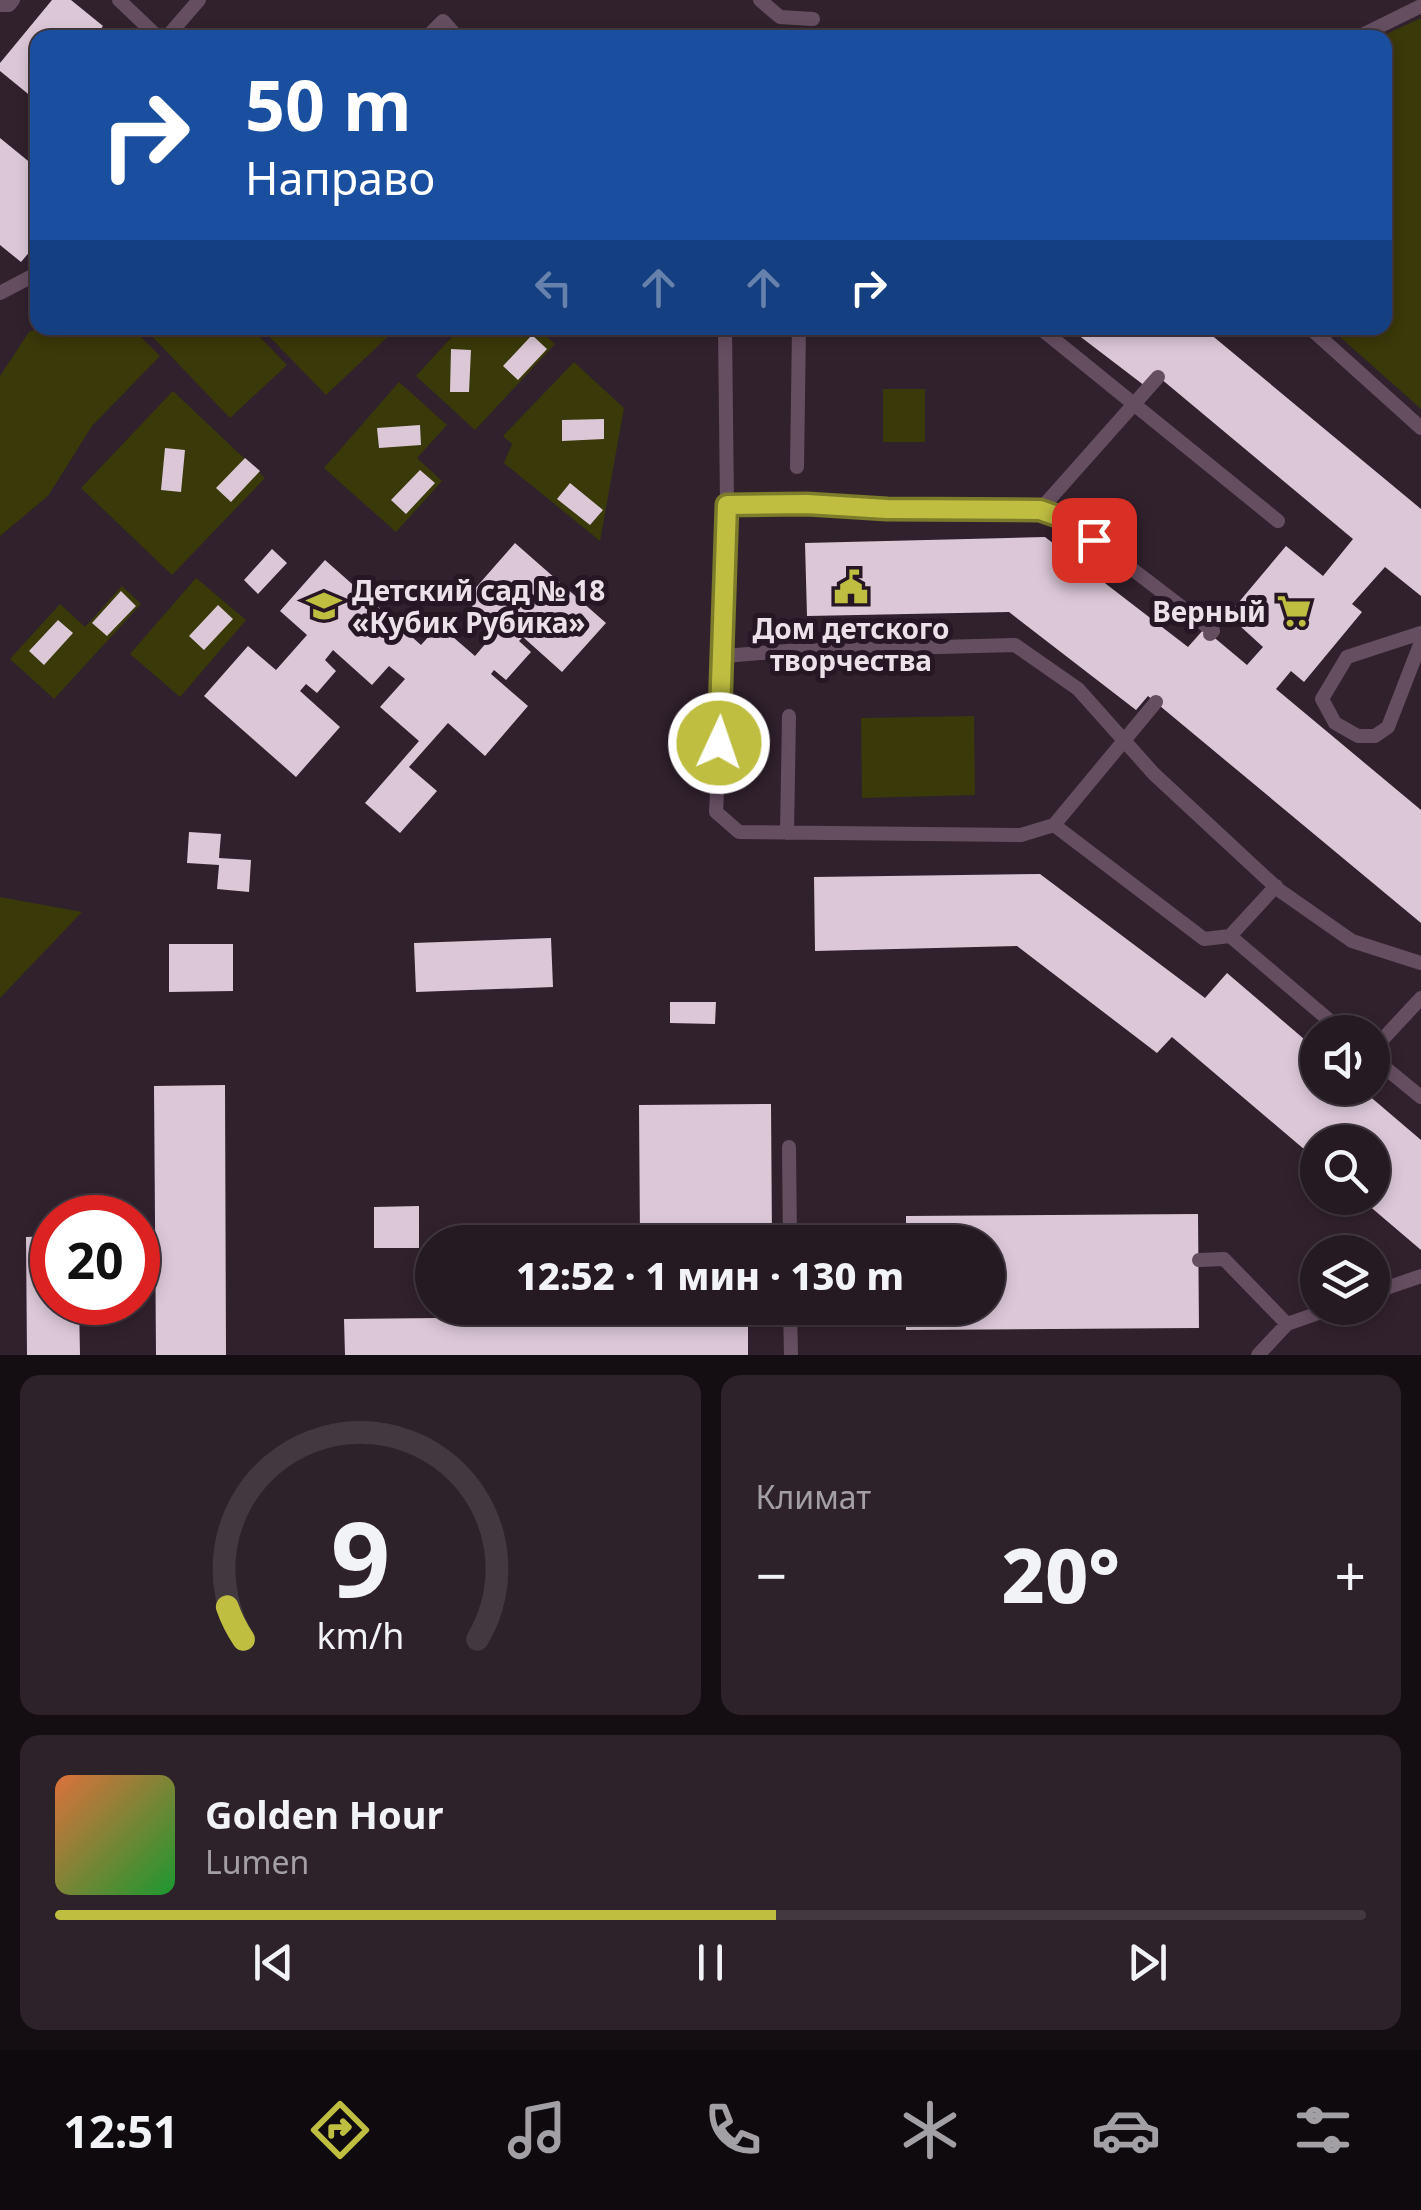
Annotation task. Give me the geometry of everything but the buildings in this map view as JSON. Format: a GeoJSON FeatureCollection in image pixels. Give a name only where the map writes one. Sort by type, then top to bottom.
{"type":"FeatureCollection","features":[{"type":"Feature","properties":{"kind":"lane"},"geometry":{"type":"LineString","coordinates":[[0,4],[13,0]]}},
{"type":"Feature","properties":{"kind":"lane"},"geometry":{"type":"LineString","coordinates":[[119,0],[153,30]]}},
{"type":"Feature","properties":{"kind":"lane"},"geometry":{"type":"LineString","coordinates":[[170,30],[199,0]]}},
{"type":"Feature","properties":{"kind":"lane"},"geometry":{"type":"LineString","coordinates":[[760,0],[780,17],[813,19]]}},
{"type":"Feature","properties":{"kind":"lane"},"geometry":{"type":"LineString","coordinates":[[1372,30],[1421,6]]}},
{"type":"Feature","properties":{"kind":"lane"},"geometry":{"type":"LineString","coordinates":[[0,293],[30,277]]}},
{"type":"Feature","properties":{"kind":"lane"},"geometry":{"type":"LineString","coordinates":[[725,335],[727,505],[716,812],[739,832],[1021,835],[1054,825],[1156,702]]}},
{"type":"Feature","properties":{"kind":"lane"},"geometry":{"type":"LineString","coordinates":[[797,467],[799,335]]}},
{"type":"Feature","properties":{"kind":"lane"},"geometry":{"type":"LineString","coordinates":[[1049,335],[1278,521]]}},
{"type":"Feature","properties":{"kind":"lane"},"geometry":{"type":"LineString","coordinates":[[1318,335],[1421,428]]}},
{"type":"Feature","properties":{"kind":"lane"},"geometry":{"type":"LineString","coordinates":[[1040,510],[1158,377]]}},
{"type":"Feature","properties":{"kind":"lane"},"geometry":{"type":"LineString","coordinates":[[727,505],[1040,510],[1068,520],[1213,632],[1210,634]]}},
{"type":"Feature","properties":{"kind":"lane"},"geometry":{"type":"LineString","coordinates":[[1421,633],[1347,658],[1322,700],[1335,723],[1358,736],[1375,736],[1388,727],[1421,642]]}},
{"type":"Feature","properties":{"kind":"lane"},"geometry":{"type":"LineString","coordinates":[[724,656],[1015,646],[1078,689],[1154,774],[1276,886],[1352,941],[1421,963]]}},
{"type":"Feature","properties":{"kind":"lane"},"geometry":{"type":"LineString","coordinates":[[786,832],[789,716]]}},
{"type":"Feature","properties":{"kind":"lane"},"geometry":{"type":"LineString","coordinates":[[1054,825],[1204,939],[1230,936],[1276,886]]}},
{"type":"Feature","properties":{"kind":"lane"},"geometry":{"type":"LineString","coordinates":[[1230,936],[1323,1015]]}},
{"type":"Feature","properties":{"kind":"lane"},"geometry":{"type":"LineString","coordinates":[[1390,1031],[1421,998]]}},
{"type":"Feature","properties":{"kind":"lane"},"geometry":{"type":"LineString","coordinates":[[1390,1072],[1421,1097]]}},
{"type":"Feature","properties":{"kind":"lane"},"geometry":{"type":"LineString","coordinates":[[789,1147],[790,1225]]}},
{"type":"Feature","properties":{"kind":"lane"},"geometry":{"type":"LineString","coordinates":[[1199,1260],[1224,1259],[1287,1324]]}},
{"type":"Feature","properties":{"kind":"lane"},"geometry":{"type":"LineString","coordinates":[[1390,1287],[1421,1276]]}},
{"type":"Feature","properties":{"kind":"lane"},"geometry":{"type":"LineString","coordinates":[[1258,1355],[1287,1324],[1300,1319]]}},
{"type":"Feature","properties":{"kind":"lane"},"geometry":{"type":"LineString","coordinates":[[790,1325],[790,1355]]}},
{"type":"Feature","properties":{"kind":"shaded area"},"geometry":{"type":"Polygon","coordinates":[[[1421,18],[1421,409],[1338,335],[1392,335],[1392,31],[1421,18]]]}},
{"type":"Feature","properties":{"kind":"shaded area"},"geometry":{"type":"Polygon","coordinates":[[[29,332],[139,335],[160,356],[92,426],[48,496],[0,536],[0,376],[29,332]]]}},
{"type":"Feature","properties":{"kind":"shaded area"},"geometry":{"type":"Polygon","coordinates":[[[151,335],[258,335],[287,365],[230,418],[151,335]]]}},
{"type":"Feature","properties":{"kind":"shaded area"},"geometry":{"type":"Polygon","coordinates":[[[268,335],[390,335],[326,395],[268,335]]]}},
{"type":"Feature","properties":{"kind":"shaded area"},"geometry":{"type":"Polygon","coordinates":[[[454,335],[545,335],[555,344],[475,430],[416,376],[454,335]]]}},
{"type":"Feature","properties":{"kind":"shaded area"},"geometry":{"type":"Polygon","coordinates":[[[574,362],[624,408],[600,541],[504,463],[512,444],[503,436],[574,362]]]}},
{"type":"Feature","properties":{"kind":"shaded area"},"geometry":{"type":"Polygon","coordinates":[[[399,382],[447,425],[417,458],[442,481],[396,532],[324,468],[399,382]]]}},
{"type":"Feature","properties":{"kind":"shaded area"},"geometry":{"type":"Polygon","coordinates":[[[883,389],[925,389],[925,442],[883,442],[883,389]]]}},
{"type":"Feature","properties":{"kind":"shaded area"},"geometry":{"type":"Polygon","coordinates":[[[173,391],[265,478],[172,575],[81,488],[173,391]]]}},
{"type":"Feature","properties":{"kind":"shaded area"},"geometry":{"type":"Polygon","coordinates":[[[196,578],[246,620],[180,697],[130,654],[196,578]]]}},
{"type":"Feature","properties":{"kind":"shaded area"},"geometry":{"type":"Polygon","coordinates":[[[122,586],[141,604],[54,699],[10,659],[60,604],[85,627],[122,586]]]}},
{"type":"Feature","properties":{"kind":"shaded area"},"geometry":{"type":"Polygon","coordinates":[[[974,716],[975,795],[862,798],[861,718],[974,716]]]}},
{"type":"Feature","properties":{"kind":"shaded area"},"geometry":{"type":"Polygon","coordinates":[[[0,897],[82,912],[0,998],[0,897]]]}},
{"type":"Feature","properties":{"kind":"place","name":"Дом детского творчества"},"geometry":{"type":"Point","coordinates":[851,587]}},
{"type":"Feature","properties":{"kind":"place","name":"Детский сад № 18 «Кубик Рубика»"},"geometry":{"type":"Point","coordinates":[324,606]}},
{"type":"Feature","properties":{"kind":"place","name":"Верный"},"geometry":{"type":"Point","coordinates":[1294,611]}},
{"type":"Feature","properties":{"kind":"route"},"geometry":{"type":"LineString","coordinates":[[719,743],[727,505],[1040,510],[1068,520],[1094,540]]}}]}
